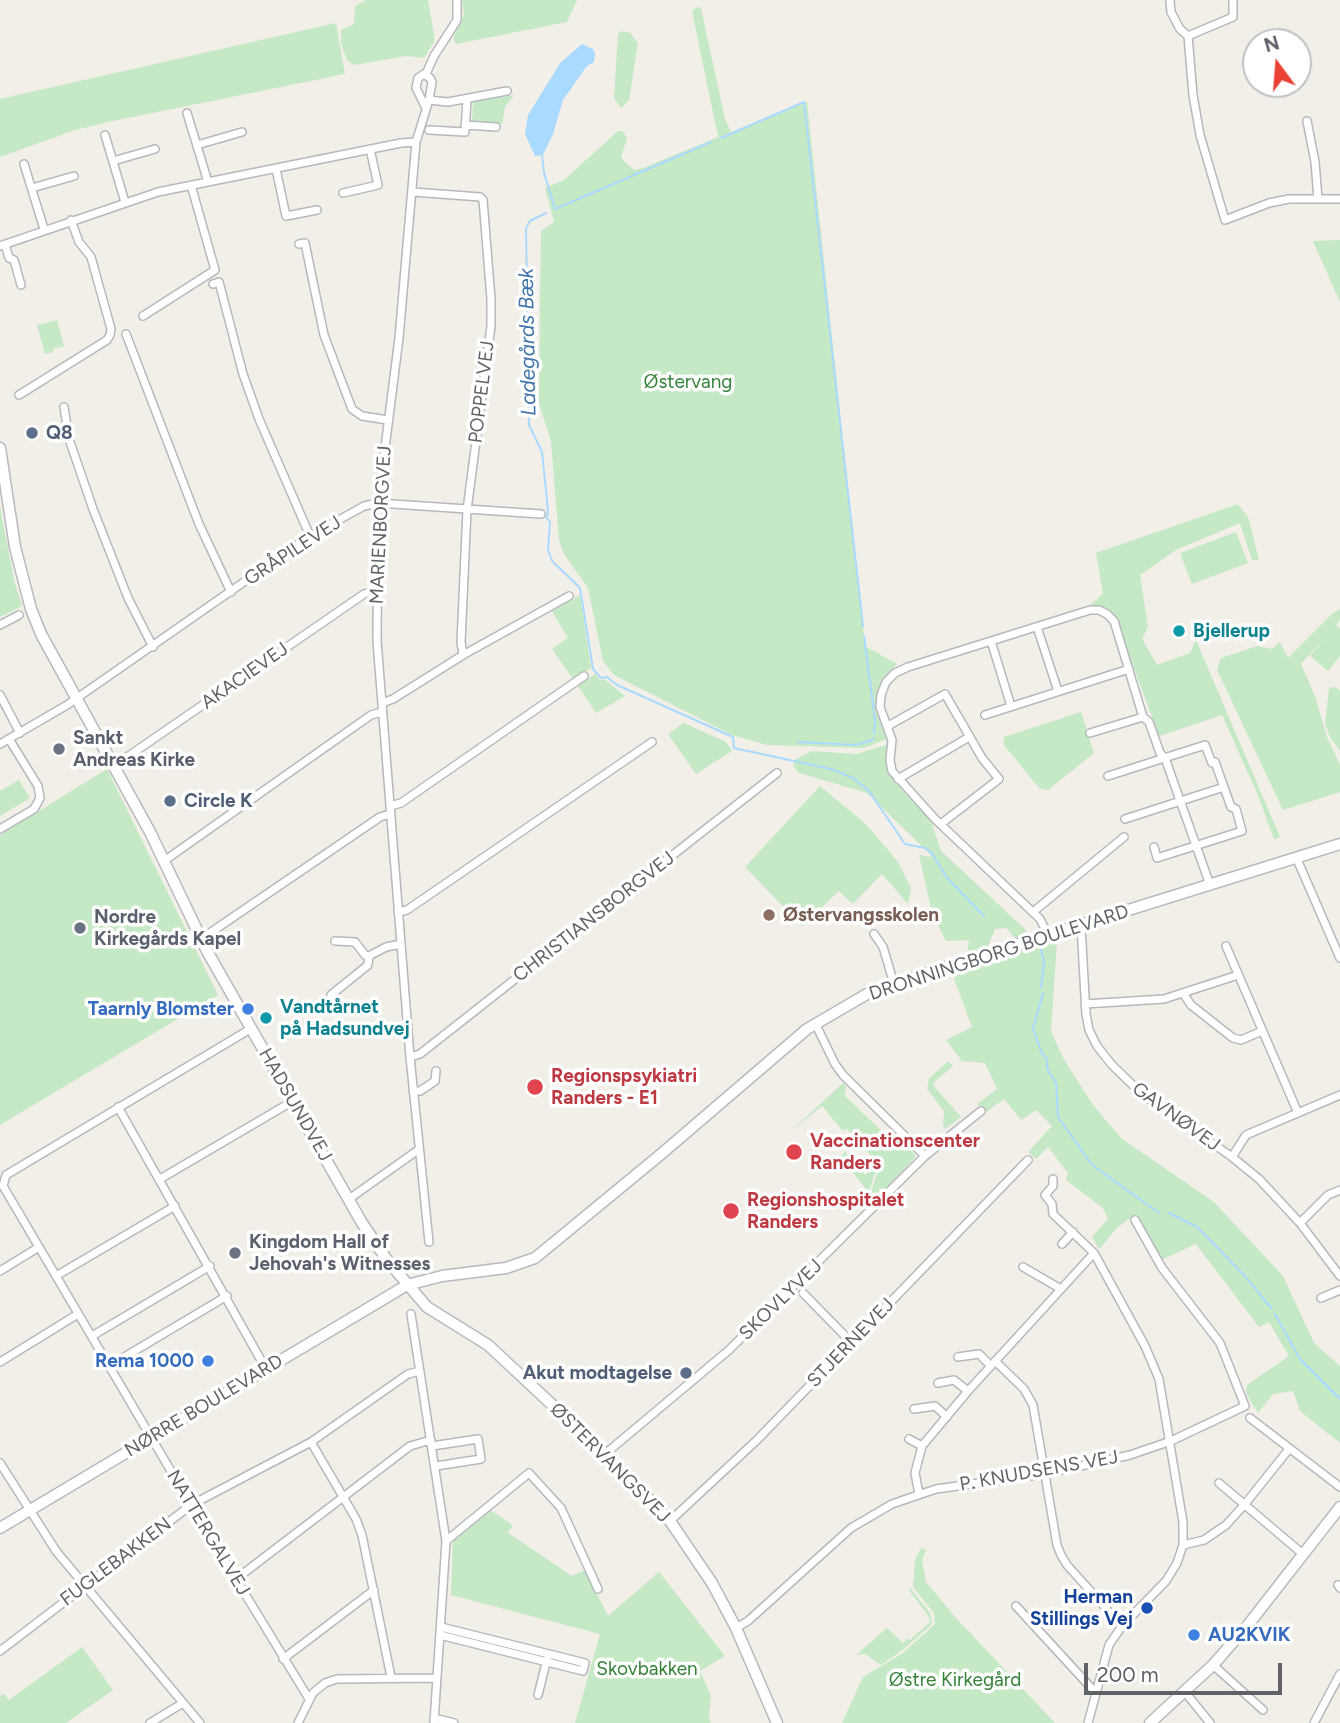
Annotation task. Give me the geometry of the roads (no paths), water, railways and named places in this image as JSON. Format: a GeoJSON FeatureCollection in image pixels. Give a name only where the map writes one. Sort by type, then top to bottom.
{"type":"FeatureCollection","features":[{"type":"Feature","properties":{"kind":"street","name":"MARIENBORGVEJ"},"geometry":{"type":"LineString","coordinates":[[426,75],[434,56],[457,20],[457,0]]}},
{"type":"Feature","properties":{"kind":"street"},"geometry":{"type":"LineString","coordinates":[[1170,0],[1171,12],[1180,29],[1188,36],[1192,95],[1209,173],[1225,220],[1269,203],[1289,199],[1340,199]]}},
{"type":"Feature","properties":{"kind":"street"},"geometry":{"type":"LineString","coordinates":[[1188,36],[1233,17],[1233,0]]}},
{"type":"Feature","properties":{"kind":"street","name":"MARIENBORGVEJ"},"geometry":{"type":"LineString","coordinates":[[426,75],[421,75],[416,81],[416,88],[427,104]]}},
{"type":"Feature","properties":{"kind":"street","name":"MARIENBORGVEJ"},"geometry":{"type":"LineString","coordinates":[[426,75],[432,82],[416,142],[413,192],[378,503],[377,641],[410,1058],[429,1242]]}},
{"type":"Feature","properties":{"kind":"street"},"geometry":{"type":"LineString","coordinates":[[427,104],[507,91]]}},
{"type":"Feature","properties":{"kind":"street"},"geometry":{"type":"LineString","coordinates":[[429,130],[465,132],[467,99]]}},
{"type":"Feature","properties":{"kind":"street"},"geometry":{"type":"LineString","coordinates":[[187,113],[208,182]]}},
{"type":"Feature","properties":{"kind":"street"},"geometry":{"type":"LineString","coordinates":[[1307,121],[1315,162],[1318,199]]}},
{"type":"Feature","properties":{"kind":"street"},"geometry":{"type":"LineString","coordinates":[[465,125],[496,127]]}},
{"type":"Feature","properties":{"kind":"street"},"geometry":{"type":"LineString","coordinates":[[197,145],[242,132]]}},
{"type":"Feature","properties":{"kind":"street"},"geometry":{"type":"LineString","coordinates":[[105,135],[124,202]]}},
{"type":"Feature","properties":{"kind":"street"},"geometry":{"type":"LineString","coordinates":[[21,285],[14,260],[9,258],[2,245],[44,229],[124,202],[191,185],[416,142]]}},
{"type":"Feature","properties":{"kind":"street"},"geometry":{"type":"LineString","coordinates":[[113,161],[155,149]]}},
{"type":"Feature","properties":{"kind":"street"},"geometry":{"type":"LineString","coordinates":[[343,193],[378,185],[370,149]]}},
{"type":"Feature","properties":{"kind":"street"},"geometry":{"type":"LineString","coordinates":[[24,164],[44,229]]}},
{"type":"Feature","properties":{"kind":"street"},"geometry":{"type":"LineString","coordinates":[[276,169],[286,216],[317,210]]}},
{"type":"Feature","properties":{"kind":"street"},"geometry":{"type":"LineString","coordinates":[[32,188],[74,176]]}},
{"type":"Feature","properties":{"kind":"street"},"geometry":{"type":"LineString","coordinates":[[143,316],[215,270],[191,185]]}},
{"type":"Feature","properties":{"kind":"street","name":"POPPELVEJ"},"geometry":{"type":"LineString","coordinates":[[413,192],[480,197],[483,200],[491,326],[467,510],[461,642],[463,655]]}},
{"type":"Feature","properties":{"kind":"street"},"geometry":{"type":"LineString","coordinates":[[19,395],[107,340],[110,335],[111,329],[91,257],[79,242],[71,220]]}},
{"type":"Feature","properties":{"kind":"street"},"geometry":{"type":"LineString","coordinates":[[299,244],[305,243],[324,335],[352,408],[362,416],[388,420]]}},
{"type":"Feature","properties":{"kind":"street"},"geometry":{"type":"LineString","coordinates":[[213,284],[219,282],[243,374],[258,419],[310,536]]}},
{"type":"Feature","properties":{"kind":"street"},"geometry":{"type":"LineString","coordinates":[[126,334],[199,524],[231,592]]}},
{"type":"Feature","properties":{"kind":"street"},"geometry":{"type":"LineString","coordinates":[[64,407],[69,439],[93,509],[128,598],[153,647]]}},
{"type":"Feature","properties":{"kind":"street","name":"HADSUNDVEJ"},"geometry":{"type":"LineString","coordinates":[[0,448],[3,501],[31,609],[41,634],[114,766],[201,939],[251,1028],[362,1223],[407,1285]]}},
{"type":"Feature","properties":{"kind":"street","name":"GRÅPILEVEJ"},"geometry":{"type":"LineString","coordinates":[[0,744],[153,647],[310,536],[364,506],[378,503],[541,514]]}},
{"type":"Feature","properties":{"kind":"street","name":"AKACIEVEJ"},"geometry":{"type":"LineString","coordinates":[[114,766],[364,594],[377,590]]}},
{"type":"Feature","properties":{"kind":"street"},"geometry":{"type":"LineString","coordinates":[[163,861],[393,699],[463,655],[569,596]]}},
{"type":"Feature","properties":{"kind":"street"},"geometry":{"type":"LineString","coordinates":[[1048,935],[1041,919],[935,819],[892,771],[892,740],[880,707],[886,682],[895,673],[1090,610],[1107,614],[1114,621],[1143,716],[1149,722],[1160,753],[1165,758],[1210,885]]}},
{"type":"Feature","properties":{"kind":"street"},"geometry":{"type":"LineString","coordinates":[[0,625],[19,615]]}},
{"type":"Feature","properties":{"kind":"street"},"geometry":{"type":"LineString","coordinates":[[1037,627],[1058,691]]}},
{"type":"Feature","properties":{"kind":"street"},"geometry":{"type":"LineString","coordinates":[[991,641],[1011,706]]}},
{"type":"Feature","properties":{"kind":"street"},"geometry":{"type":"LineString","coordinates":[[985,715],[1129,669]]}},
{"type":"Feature","properties":{"kind":"street"},"geometry":{"type":"LineString","coordinates":[[201,939],[584,676]]}},
{"type":"Feature","properties":{"kind":"street"},"geometry":{"type":"LineString","coordinates":[[888,726],[945,694],[999,779],[942,823]]}},
{"type":"Feature","properties":{"kind":"street"},"geometry":{"type":"LineString","coordinates":[[0,695],[20,733]]}},
{"type":"Feature","properties":{"kind":"street"},"geometry":{"type":"LineString","coordinates":[[1090,733],[1143,716]]}},
{"type":"Feature","properties":{"kind":"street"},"geometry":{"type":"LineString","coordinates":[[898,779],[970,737]]}},
{"type":"Feature","properties":{"kind":"street"},"geometry":{"type":"LineString","coordinates":[[0,830],[34,809],[40,798],[38,786],[9,739]]}},
{"type":"Feature","properties":{"kind":"street"},"geometry":{"type":"LineString","coordinates":[[398,912],[407,910],[652,742]]}},
{"type":"Feature","properties":{"kind":"street"},"geometry":{"type":"LineString","coordinates":[[1108,776],[1205,745],[1212,762],[1215,762],[1231,807],[1236,810],[1242,831],[1157,858],[1154,847]]}},
{"type":"Feature","properties":{"kind":"street","name":"CHRISTIANSBORGVEJ"},"geometry":{"type":"LineString","coordinates":[[410,1058],[420,1054],[777,773]]}},
{"type":"Feature","properties":{"kind":"street"},"geometry":{"type":"LineString","coordinates":[[1125,819],[1224,787]]}},
{"type":"Feature","properties":{"kind":"street"},"geometry":{"type":"LineString","coordinates":[[1033,912],[1124,837]]}},
{"type":"Feature","properties":{"kind":"street","name":"DRONNINGBORG BOULEVARD"},"geometry":{"type":"LineString","coordinates":[[407,1285],[442,1276],[506,1268],[536,1258],[815,1023],[867,994],[1340,844]]}},
{"type":"Feature","properties":{"kind":"street"},"geometry":{"type":"LineString","coordinates":[[1296,857],[1340,958]]}},
{"type":"Feature","properties":{"kind":"street","name":"GAVNØVEJ"},"geometry":{"type":"LineString","coordinates":[[1081,926],[1085,1004],[1093,1039],[1112,1065],[1143,1095],[1259,1179],[1300,1223],[1340,1276]]}},
{"type":"Feature","properties":{"kind":"street"},"geometry":{"type":"LineString","coordinates":[[874,934],[883,947],[894,984]]}},
{"type":"Feature","properties":{"kind":"street"},"geometry":{"type":"LineString","coordinates":[[335,941],[355,942],[365,955],[369,956]]}},
{"type":"Feature","properties":{"kind":"street"},"geometry":{"type":"LineString","coordinates":[[369,956],[386,947],[401,944]]}},
{"type":"Feature","properties":{"kind":"street"},"geometry":{"type":"LineString","coordinates":[[1226,946],[1298,1113]]}},
{"type":"Feature","properties":{"kind":"street"},"geometry":{"type":"LineString","coordinates":[[331,995],[368,965],[369,956]]}},
{"type":"Feature","properties":{"kind":"street"},"geometry":{"type":"LineString","coordinates":[[1085,1004],[1149,1001],[1238,975]]}},
{"type":"Feature","properties":{"kind":"street"},"geometry":{"type":"LineString","coordinates":[[1183,993],[1191,1005],[1233,1038],[1241,1040],[1262,1031]]}},
{"type":"Feature","properties":{"kind":"street"},"geometry":{"type":"LineString","coordinates":[[815,1023],[843,1075],[925,1156]]}},
{"type":"Feature","properties":{"kind":"street"},"geometry":{"type":"LineString","coordinates":[[1,1186],[6,1175],[251,1028]]}},
{"type":"Feature","properties":{"kind":"street"},"geometry":{"type":"LineString","coordinates":[[413,1091],[420,1091],[435,1081],[436,1071]]}},
{"type":"Feature","properties":{"kind":"street"},"geometry":{"type":"LineString","coordinates":[[1231,1157],[1247,1135],[1340,1095]]}},
{"type":"Feature","properties":{"kind":"street"},"geometry":{"type":"LineString","coordinates":[[160,1179],[293,1101]]}},
{"type":"Feature","properties":{"kind":"street"},"geometry":{"type":"LineString","coordinates":[[118,1107],[267,1368]]}},
{"type":"Feature","properties":{"kind":"street","name":"SKOVLYVEJ"},"geometry":{"type":"LineString","coordinates":[[605,1454],[729,1350],[925,1156],[981,1111]]}},
{"type":"Feature","properties":{"kind":"street"},"geometry":{"type":"LineString","coordinates":[[349,1199],[418,1150]]}},
{"type":"Feature","properties":{"kind":"street","name":"STJERNEVEJ"},"geometry":{"type":"LineString","coordinates":[[670,1521],[757,1440],[1028,1160]]}},
{"type":"Feature","properties":{"kind":"street"},"geometry":{"type":"LineString","coordinates":[[1053,1179],[1053,1186],[1045,1195],[1052,1204],[1053,1214],[1094,1253],[1155,1366],[1162,1389],[1183,1517],[1183,1545],[1177,1563],[1166,1581],[1122,1626],[1109,1645],[1088,1723]]}},
{"type":"Feature","properties":{"kind":"street","name":"NATTERGALVEJ"},"geometry":{"type":"LineString","coordinates":[[1,1186],[283,1660],[309,1699]]}},
{"type":"Feature","properties":{"kind":"street"},"geometry":{"type":"LineString","coordinates":[[1300,1223],[1328,1195],[1340,1190]]}},
{"type":"Feature","properties":{"kind":"street"},"geometry":{"type":"LineString","coordinates":[[56,1276],[175,1206]]}},
{"type":"Feature","properties":{"kind":"street","name":"P. KNUDSENS VEJ"},"geometry":{"type":"LineString","coordinates":[[736,1628],[748,1621],[851,1528],[880,1510],[919,1494],[953,1486],[1096,1464],[1171,1441],[1245,1406],[1220,1343],[1162,1268],[1135,1220]]}},
{"type":"Feature","properties":{"kind":"street"},"geometry":{"type":"LineString","coordinates":[[1062,1244],[1073,1232]]}},
{"type":"Feature","properties":{"kind":"street"},"geometry":{"type":"LineString","coordinates":[[0,1271],[39,1247]]}},
{"type":"Feature","properties":{"kind":"street"},"geometry":{"type":"LineString","coordinates":[[919,1494],[915,1473],[922,1446],[968,1391],[1094,1253]]}},
{"type":"Feature","properties":{"kind":"street"},"geometry":{"type":"LineString","coordinates":[[92,1336],[210,1266]]}},
{"type":"Feature","properties":{"kind":"street"},"geometry":{"type":"LineString","coordinates":[[1023,1267],[1061,1289]]}},
{"type":"Feature","properties":{"kind":"street","name":"NØRRE BOULEVARD"},"geometry":{"type":"LineString","coordinates":[[0,1528],[407,1285]]}},
{"type":"Feature","properties":{"kind":"street","name":"ØSTERVANGSVEJ"},"geometry":{"type":"LineString","coordinates":[[407,1285],[434,1312],[488,1345],[605,1454],[670,1521],[712,1583],[736,1628],[777,1723]]}},
{"type":"Feature","properties":{"kind":"street"},"geometry":{"type":"LineString","coordinates":[[1321,1298],[1340,1290]]}},
{"type":"Feature","properties":{"kind":"street"},"geometry":{"type":"LineString","coordinates":[[803,1293],[852,1342]]}},
{"type":"Feature","properties":{"kind":"street"},"geometry":{"type":"LineString","coordinates":[[109,1366],[227,1296]]}},
{"type":"Feature","properties":{"kind":"street"},"geometry":{"type":"LineString","coordinates":[[0,1362],[78,1314]]}},
{"type":"Feature","properties":{"kind":"street"},"geometry":{"type":"LineString","coordinates":[[411,1314],[446,1541],[434,1721],[454,1723]]}},
{"type":"Feature","properties":{"kind":"street"},"geometry":{"type":"LineString","coordinates":[[958,1357],[979,1354],[1030,1396],[1060,1555],[1122,1626]]}},
{"type":"Feature","properties":{"kind":"street","name":"FUGLEBAKKEN"},"geometry":{"type":"LineString","coordinates":[[0,1650],[191,1505],[311,1442],[408,1374],[420,1371]]}},
{"type":"Feature","properties":{"kind":"street"},"geometry":{"type":"LineString","coordinates":[[938,1383],[954,1380],[968,1391]]}},
{"type":"Feature","properties":{"kind":"street"},"geometry":{"type":"LineString","coordinates":[[914,1409],[935,1406],[947,1417]]}},
{"type":"Feature","properties":{"kind":"street"},"geometry":{"type":"LineString","coordinates":[[1250,1418],[1340,1487]]}},
{"type":"Feature","properties":{"kind":"street"},"geometry":{"type":"LineString","coordinates":[[236,1579],[410,1446],[478,1439],[481,1459],[436,1466]]}},
{"type":"Feature","properties":{"kind":"street"},"geometry":{"type":"LineString","coordinates":[[909,1439],[922,1446]]}},
{"type":"Feature","properties":{"kind":"street"},"geometry":{"type":"LineString","coordinates":[[311,1442],[362,1535],[391,1678]]}},
{"type":"Feature","properties":{"kind":"street"},"geometry":{"type":"LineString","coordinates":[[1183,1545],[1210,1536],[1226,1525],[1289,1449]]}},
{"type":"Feature","properties":{"kind":"street"},"geometry":{"type":"LineString","coordinates":[[0,1463],[56,1550],[200,1723]]}},
{"type":"Feature","properties":{"kind":"street"},"geometry":{"type":"LineString","coordinates":[[446,1541],[529,1473],[561,1508],[598,1589]]}},
{"type":"Feature","properties":{"kind":"street"},"geometry":{"type":"LineString","coordinates":[[1219,1483],[1304,1555]]}},
{"type":"Feature","properties":{"kind":"street"},"geometry":{"type":"LineString","coordinates":[[1155,1722],[1213,1665],[1248,1625],[1340,1507]]}},
{"type":"Feature","properties":{"kind":"street"},"geometry":{"type":"LineString","coordinates":[[283,1660],[374,1590]]}},
{"type":"Feature","properties":{"kind":"street"},"geometry":{"type":"LineString","coordinates":[[1016,1606],[1095,1692]]}},
{"type":"Feature","properties":{"kind":"street"},"geometry":{"type":"LineString","coordinates":[[441,1631],[548,1658],[538,1695]]}},
{"type":"Feature","properties":{"kind":"street"},"geometry":{"type":"LineString","coordinates":[[1213,1665],[1263,1710]]}},
{"type":"Feature","properties":{"kind":"street"},"geometry":{"type":"LineString","coordinates":[[1314,1723],[1340,1674]]}},
{"type":"Feature","properties":{"kind":"street"},"geometry":{"type":"LineString","coordinates":[[298,1723],[309,1699],[322,1685],[337,1679],[436,1678]]}},
{"type":"Feature","properties":{"kind":"street"},"geometry":{"type":"LineString","coordinates":[[1185,1692],[1210,1723]]}},
{"type":"Feature","properties":{"kind":"street"},"geometry":{"type":"LineString","coordinates":[[149,1723],[183,1703]]}},
{"type":"Feature","properties":{"kind":"water"},"geometry":{"type":"Polygon","coordinates":[[[582,44],[593,49],[594,62],[587,66],[563,100],[553,134],[543,155],[535,156],[525,134],[528,115],[561,62],[582,44]]]}},
{"type":"Feature","properties":{"kind":"waterway"},"geometry":{"type":"LineString","coordinates":[[721,138],[804,102],[863,626]]}},
{"type":"Feature","properties":{"kind":"waterway"},"geometry":{"type":"LineString","coordinates":[[542,155],[544,173],[555,209],[711,142]]}},
{"type":"Feature","properties":{"kind":"waterway","name":"Ladegårds Bæk"},"geometry":{"type":"LineString","coordinates":[[546,213],[530,221],[526,228],[529,425],[542,452],[548,514],[546,517],[550,522],[548,550],[552,561],[580,588],[593,669],[601,678],[607,677],[617,685],[733,737],[734,748],[831,769],[853,778],[869,791],[905,844],[931,852],[947,878],[984,916]]}},
{"type":"Feature","properties":{"kind":"waterway"},"geometry":{"type":"LineString","coordinates":[[864,636],[875,720],[874,733]]}},
{"type":"Feature","properties":{"kind":"waterway"},"geometry":{"type":"LineString","coordinates":[[798,742],[856,745],[873,738]]}},
{"type":"Feature","properties":{"kind":"waterway","name":"Ladegårds Bæk"},"geometry":{"type":"LineString","coordinates":[[1041,950],[1044,962],[1041,987]]}},
{"type":"Feature","properties":{"kind":"waterway","name":"Ladegårds Bæk"},"geometry":{"type":"LineString","coordinates":[[1043,993],[1033,1029],[1042,1054],[1046,1057],[1048,1071],[1056,1083],[1058,1117],[1092,1165],[1159,1213]]}},
{"type":"Feature","properties":{"kind":"waterway","name":"Ladegårds Bæk"},"geometry":{"type":"LineString","coordinates":[[1169,1213],[1197,1227],[1245,1276],[1271,1308]]}},
{"type":"Feature","properties":{"kind":"waterway","name":"Ladegårds Bæk"},"geometry":{"type":"LineString","coordinates":[[1275,1314],[1300,1359],[1340,1399]]}},
{"type":"Feature","properties":{"kind":"place","name":"Q8"},"geometry":{"type":"Point","coordinates":[32,433]}},
{"type":"Feature","properties":{"kind":"place","name":"Bjellerup"},"geometry":{"type":"Point","coordinates":[1179,631]}},
{"type":"Feature","properties":{"kind":"place","name":"Sankt Andreas Kirke"},"geometry":{"type":"Point","coordinates":[59,749]}},
{"type":"Feature","properties":{"kind":"place","name":"Circle K"},"geometry":{"type":"Point","coordinates":[170,801]}},
{"type":"Feature","properties":{"kind":"place","name":"Østervangsskolen"},"geometry":{"type":"Point","coordinates":[769,915]}},
{"type":"Feature","properties":{"kind":"place","name":"Nordre Kirkegårds Kapel"},"geometry":{"type":"Point","coordinates":[80,928]}},
{"type":"Feature","properties":{"kind":"place","name":"Taarnly Blomster"},"geometry":{"type":"Point","coordinates":[248,1009]}},
{"type":"Feature","properties":{"kind":"place","name":"Vandtårnet på Hadsundvej"},"geometry":{"type":"Point","coordinates":[266,1018]}},
{"type":"Feature","properties":{"kind":"place","name":"Regionspsykiatri Randers - E1"},"geometry":{"type":"Point","coordinates":[535,1087]}},
{"type":"Feature","properties":{"kind":"place","name":"Vaccinationscenter Randers"},"geometry":{"type":"Point","coordinates":[794,1152]}},
{"type":"Feature","properties":{"kind":"place","name":"Regionshospitalet Randers"},"geometry":{"type":"Point","coordinates":[731,1211]}},
{"type":"Feature","properties":{"kind":"place","name":"Kingdom Hall of Jehovah's Witnesses"},"geometry":{"type":"Point","coordinates":[235,1253]}},
{"type":"Feature","properties":{"kind":"place","name":"Rema 1000"},"geometry":{"type":"Point","coordinates":[208,1361]}},
{"type":"Feature","properties":{"kind":"place","name":"Akut modtagelse"},"geometry":{"type":"Point","coordinates":[686,1373]}},
{"type":"Feature","properties":{"kind":"place","name":"Herman Stillings Vej"},"geometry":{"type":"Point","coordinates":[1147,1608]}},
{"type":"Feature","properties":{"kind":"place","name":"AU2KVIK"},"geometry":{"type":"Point","coordinates":[1194,1635]}},
{"type":"Feature","properties":{"kind":"park label","name":"Østervang"},"geometry":{"type":"Point","coordinates":[688,382]}},
{"type":"Feature","properties":{"kind":"park label","name":"Skovbakken"},"geometry":{"type":"Point","coordinates":[647,1669]}},
{"type":"Feature","properties":{"kind":"park label","name":"Østre Kirkegård"},"geometry":{"type":"Point","coordinates":[955,1680]}}]}
